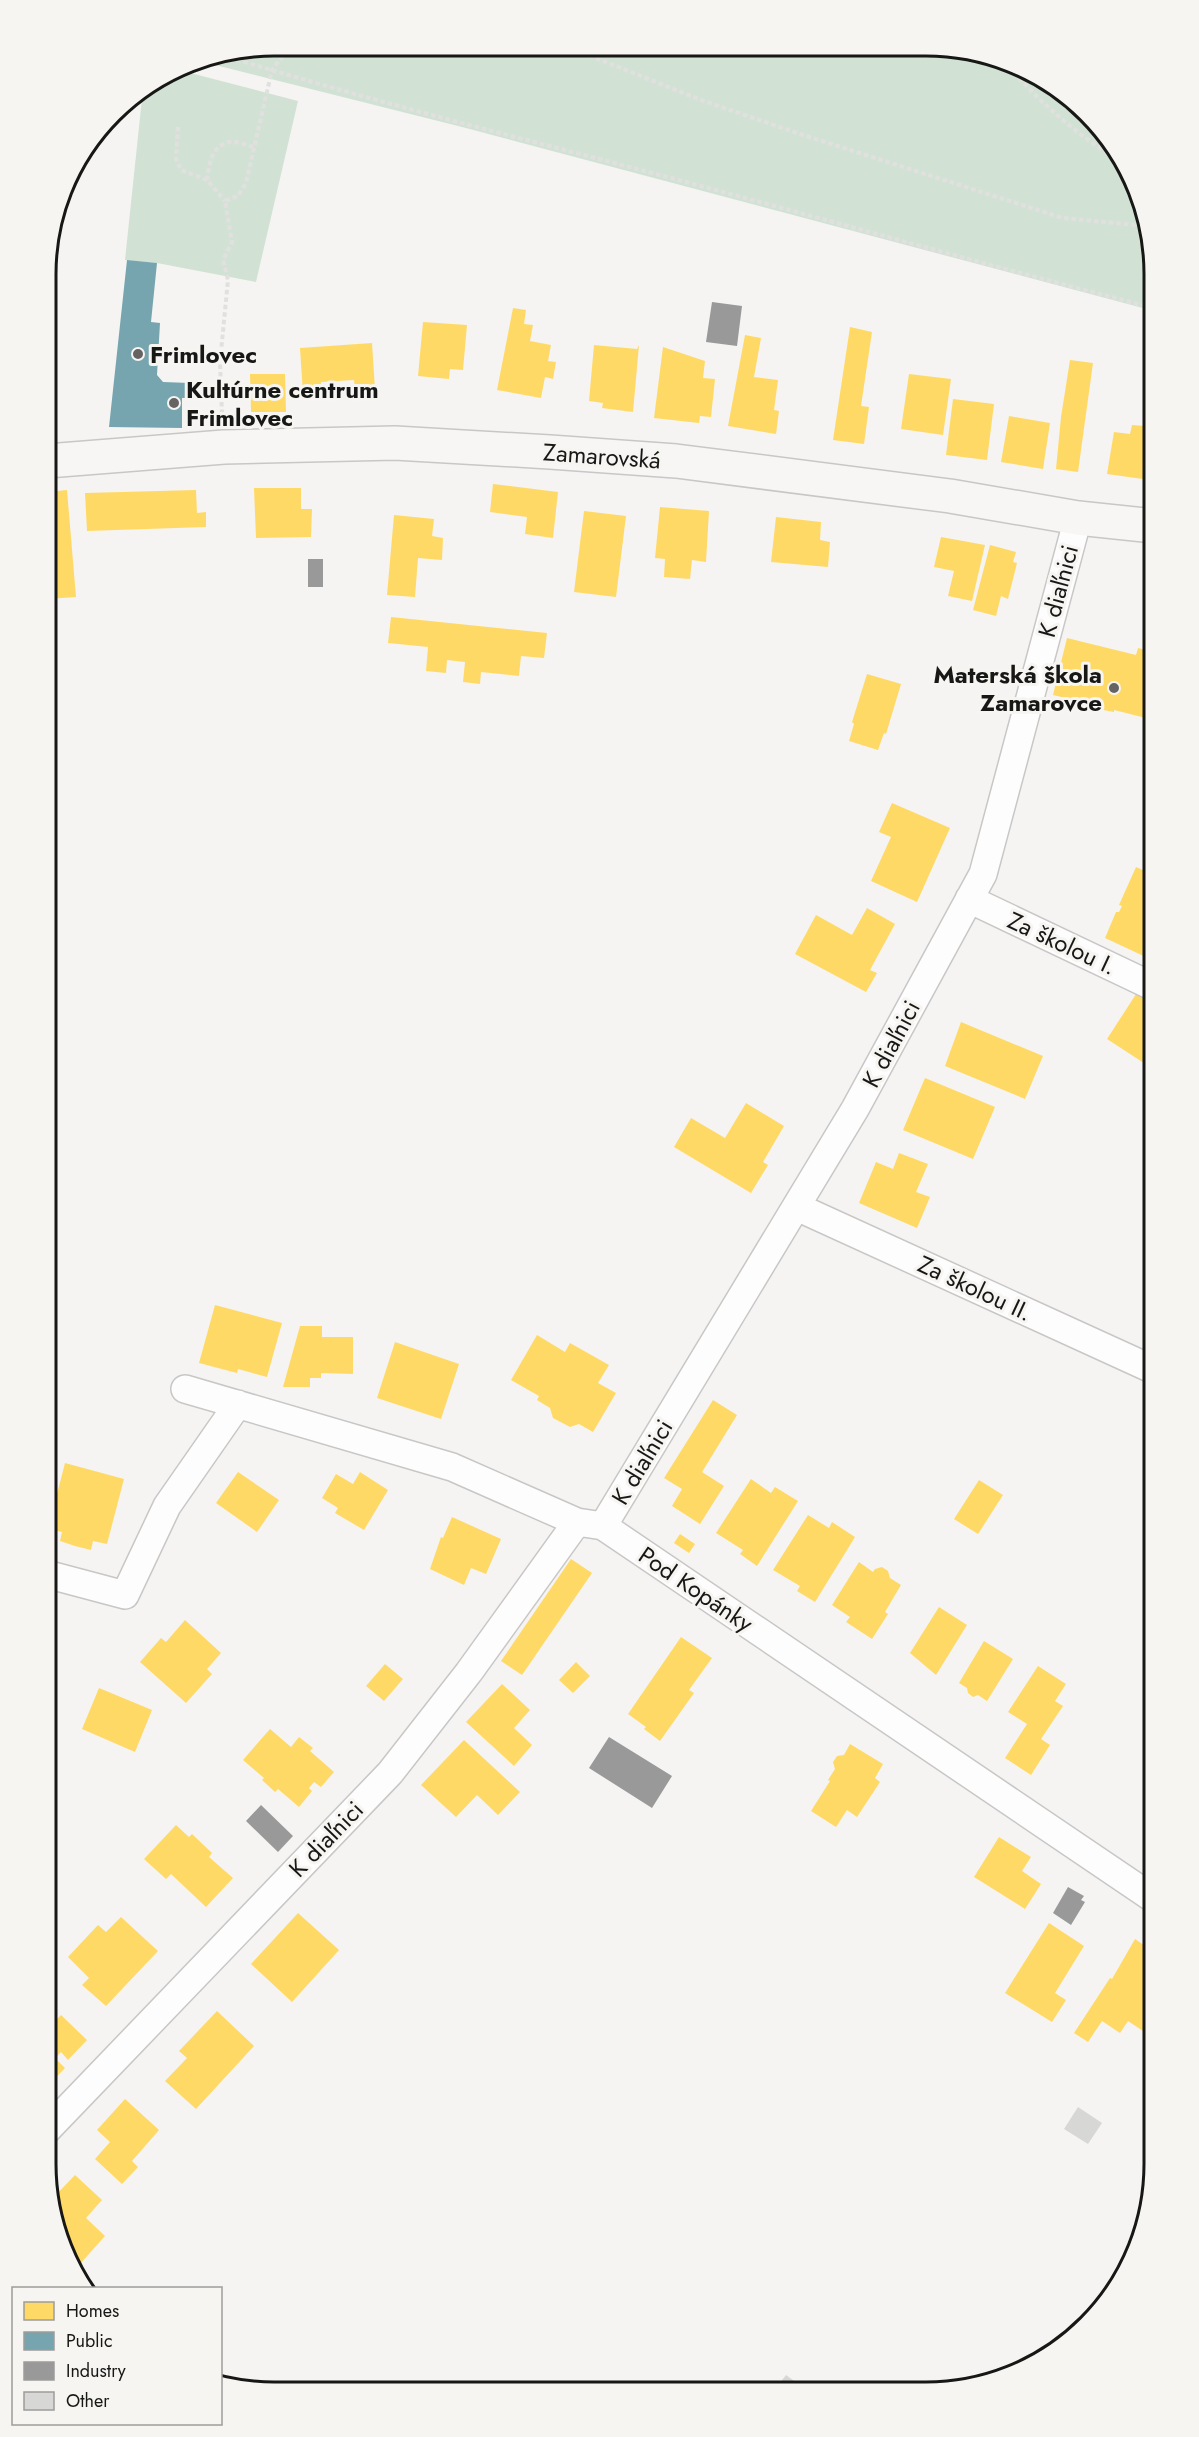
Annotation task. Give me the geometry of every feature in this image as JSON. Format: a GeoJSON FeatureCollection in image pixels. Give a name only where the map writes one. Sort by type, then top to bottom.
{"type":"FeatureCollection","features":[{"type":"Feature","properties":{"kind":"main road","name":"Zamarovská"},"geometry":{"type":"LineString","coordinates":[[56,460],[235,447],[394,443],[526,450],[676,461],[950,496],[1078,518],[1144,525]]}},
{"type":"Feature","properties":{"kind":"street","name":"K diaľnici"},"geometry":{"type":"LineString","coordinates":[[56,2121],[390,1773],[590,1524],[797,1207],[855,1109],[983,874],[1078,518]]}},
{"type":"Feature","properties":{"kind":"street","name":"Za školou I."},"geometry":{"type":"LineString","coordinates":[[969,899],[1144,982]]}},
{"type":"Feature","properties":{"kind":"street","name":"Za školou II."},"geometry":{"type":"LineString","coordinates":[[797,1207],[1144,1365]]}},
{"type":"Feature","properties":{"kind":"street","name":"Pod Kopánky"},"geometry":{"type":"LineString","coordinates":[[185,1389],[452,1467],[590,1524],[1144,1892]]}},
{"type":"Feature","properties":{"kind":"street"},"geometry":{"type":"LineString","coordinates":[[56,1577],[125,1596],[167,1506],[238,1404]]}},
{"type":"Feature","properties":{"kind":"path"},"geometry":{"type":"LineString","coordinates":[[225,201],[238,196],[246,183],[272,70],[283,56]]}},
{"type":"Feature","properties":{"kind":"path"},"geometry":{"type":"LineString","coordinates":[[591,56],[712,104],[800,135],[1063,218],[1138,225]]}},
{"type":"Feature","properties":{"kind":"path"},"geometry":{"type":"LineString","coordinates":[[235,59],[998,268],[1144,305]]}},
{"type":"Feature","properties":{"kind":"path"},"geometry":{"type":"LineString","coordinates":[[1016,75],[1070,127],[1106,151]]}},
{"type":"Feature","properties":{"kind":"path"},"geometry":{"type":"LineString","coordinates":[[178,128],[176,159],[181,170],[207,180],[225,201],[232,242],[223,260],[228,280],[220,362],[223,425]]}},
{"type":"Feature","properties":{"kind":"path"},"geometry":{"type":"LineString","coordinates":[[207,180],[209,160],[218,147],[230,142],[253,147]]}},
{"type":"Feature","properties":{"kind":"green space"},"geometry":{"type":"Polygon","coordinates":[[[259,56],[940,56],[982,63],[1009,72],[1047,92],[1080,119],[1107,152],[1127,190],[1136,217],[1142,245],[1144,308],[466,128],[212,64],[259,56]]]}},
{"type":"Feature","properties":{"kind":"green space","name":"Frimlovec"},"geometry":{"type":"Polygon","coordinates":[[[189,73],[298,101],[256,282],[157,263],[125,260],[142,99],[189,73]]]}},
{"type":"Feature","properties":{"kind":"building: Homes"},"geometry":{"type":"Polygon","coordinates":[[[513,308],[526,310],[524,324],[533,325],[530,341],[551,345],[548,361],[556,362],[553,379],[545,377],[541,398],[497,390],[513,308]]]}},
{"type":"Feature","properties":{"kind":"building: Homes"},"geometry":{"type":"Polygon","coordinates":[[[423,322],[467,325],[463,370],[450,369],[449,379],[418,376],[423,322]]]}},
{"type":"Feature","properties":{"kind":"building: Homes"},"geometry":{"type":"Polygon","coordinates":[[[850,327],[872,332],[861,406],[869,407],[864,444],[833,440],[850,327]]]}},
{"type":"Feature","properties":{"kind":"building: Homes"},"geometry":{"type":"Polygon","coordinates":[[[745,335],[761,338],[754,377],[778,380],[774,410],[779,411],[776,434],[728,426],[745,335]]]}},
{"type":"Feature","properties":{"kind":"building: Homes"},"geometry":{"type":"Polygon","coordinates":[[[372,343],[375,389],[355,390],[354,380],[321,382],[322,393],[303,394],[300,348],[372,343]]]}},
{"type":"Feature","properties":{"kind":"building: Homes"},"geometry":{"type":"Polygon","coordinates":[[[594,345],[637,349],[639,345],[633,412],[602,408],[603,403],[589,401],[594,345]]]}},
{"type":"Feature","properties":{"kind":"building: Homes"},"geometry":{"type":"Polygon","coordinates":[[[663,347],[705,361],[703,378],[715,379],[711,417],[700,416],[699,423],[654,418],[663,347]]]}},
{"type":"Feature","properties":{"kind":"building: Homes"},"geometry":{"type":"Polygon","coordinates":[[[1070,360],[1093,363],[1078,472],[1056,469],[1070,360]]]}},
{"type":"Feature","properties":{"kind":"building: Homes"},"geometry":{"type":"Polygon","coordinates":[[[250,374],[285,374],[286,412],[251,412],[250,374]]]}},
{"type":"Feature","properties":{"kind":"building: Homes"},"geometry":{"type":"Polygon","coordinates":[[[909,374],[951,379],[943,435],[901,429],[909,374]]]}},
{"type":"Feature","properties":{"kind":"building: Homes"},"geometry":{"type":"Polygon","coordinates":[[[953,399],[994,404],[987,460],[946,455],[953,399]]]}},
{"type":"Feature","properties":{"kind":"building: Homes"},"geometry":{"type":"Polygon","coordinates":[[[1009,416],[1050,423],[1043,469],[1001,462],[1009,416]]]}},
{"type":"Feature","properties":{"kind":"building: Homes"},"geometry":{"type":"Polygon","coordinates":[[[1132,425],[1144,426],[1144,479],[1107,474],[1114,432],[1130,434],[1132,425]]]}},
{"type":"Feature","properties":{"kind":"building: Homes"},"geometry":{"type":"Polygon","coordinates":[[[493,484],[558,492],[553,538],[525,534],[527,517],[490,512],[493,484]]]}},
{"type":"Feature","properties":{"kind":"building: Homes"},"geometry":{"type":"Polygon","coordinates":[[[254,488],[301,488],[301,509],[312,509],[311,537],[256,538],[254,488]]]}},
{"type":"Feature","properties":{"kind":"building: Homes"},"geometry":{"type":"Polygon","coordinates":[[[67,490],[76,597],[56,598],[56,491],[67,490]]]}},
{"type":"Feature","properties":{"kind":"building: Homes"},"geometry":{"type":"Polygon","coordinates":[[[196,490],[197,513],[206,512],[206,527],[87,531],[85,493],[196,490]]]}},
{"type":"Feature","properties":{"kind":"building: Homes"},"geometry":{"type":"Polygon","coordinates":[[[660,507],[709,511],[706,562],[692,560],[690,579],[664,577],[665,559],[655,558],[660,507]]]}},
{"type":"Feature","properties":{"kind":"building: Homes"},"geometry":{"type":"Polygon","coordinates":[[[584,511],[626,516],[616,597],[574,592],[584,511]]]}},
{"type":"Feature","properties":{"kind":"building: Homes"},"geometry":{"type":"Polygon","coordinates":[[[394,515],[434,519],[432,536],[443,538],[442,560],[418,558],[415,597],[387,595],[394,515]]]}},
{"type":"Feature","properties":{"kind":"building: Homes"},"geometry":{"type":"Polygon","coordinates":[[[776,517],[821,522],[820,540],[830,542],[828,567],[771,562],[776,517]]]}},
{"type":"Feature","properties":{"kind":"building: Homes"},"geometry":{"type":"Polygon","coordinates":[[[941,537],[985,545],[972,601],[948,596],[954,571],[934,567],[941,537]]]}},
{"type":"Feature","properties":{"kind":"building: Homes"},"geometry":{"type":"Polygon","coordinates":[[[990,545],[1016,552],[1013,562],[1017,563],[1008,599],[1001,596],[996,616],[973,610],[990,545]]]}},
{"type":"Feature","properties":{"kind":"building: Homes"},"geometry":{"type":"Polygon","coordinates":[[[391,617],[547,633],[544,658],[521,656],[519,676],[481,672],[480,684],[463,682],[465,662],[447,660],[446,673],[426,671],[428,647],[388,643],[391,617]]]}},
{"type":"Feature","properties":{"kind":"building: Homes"},"geometry":{"type":"Polygon","coordinates":[[[1067,638],[1136,655],[1138,648],[1144,650],[1144,718],[1114,710],[1114,712],[1098,709],[1099,706],[1053,695],[1067,638]]]}},
{"type":"Feature","properties":{"kind":"building: Homes"},"geometry":{"type":"Polygon","coordinates":[[[867,674],[901,684],[886,734],[884,733],[878,750],[849,741],[854,724],[852,722],[867,674]]]}},
{"type":"Feature","properties":{"kind":"building: Homes"},"geometry":{"type":"Polygon","coordinates":[[[892,803],[950,828],[917,902],[871,881],[891,837],[879,832],[892,803]]]}},
{"type":"Feature","properties":{"kind":"building: Homes"},"geometry":{"type":"Polygon","coordinates":[[[1136,867],[1144,871],[1144,956],[1105,938],[1116,912],[1119,912],[1122,906],[1119,905],[1136,867]]]}},
{"type":"Feature","properties":{"kind":"building: Homes"},"geometry":{"type":"Polygon","coordinates":[[[867,908],[895,924],[870,970],[877,973],[866,992],[795,954],[816,915],[852,935],[867,908]]]}},
{"type":"Feature","properties":{"kind":"building: Homes"},"geometry":{"type":"Polygon","coordinates":[[[1140,988],[1144,990],[1144,1063],[1107,1039],[1140,988]]]}},
{"type":"Feature","properties":{"kind":"building: Homes"},"geometry":{"type":"Polygon","coordinates":[[[961,1022],[1043,1056],[1025,1099],[945,1066],[961,1022]]]}},
{"type":"Feature","properties":{"kind":"building: Homes"},"geometry":{"type":"Polygon","coordinates":[[[925,1078],[995,1107],[973,1159],[903,1130],[925,1078]]]}},
{"type":"Feature","properties":{"kind":"building: Homes"},"geometry":{"type":"Polygon","coordinates":[[[746,1103],[784,1126],[763,1162],[768,1165],[751,1193],[674,1147],[691,1118],[725,1138],[746,1103]]]}},
{"type":"Feature","properties":{"kind":"building: Homes"},"geometry":{"type":"Polygon","coordinates":[[[899,1153],[928,1164],[916,1192],[930,1197],[917,1228],[859,1203],[876,1162],[893,1169],[899,1153]]]}},
{"type":"Feature","properties":{"kind":"building: Homes"},"geometry":{"type":"Polygon","coordinates":[[[215,1305],[282,1323],[267,1377],[238,1369],[237,1373],[199,1363],[215,1305]]]}},
{"type":"Feature","properties":{"kind":"building: Homes"},"geometry":{"type":"Polygon","coordinates":[[[300,1326],[322,1326],[322,1337],[353,1337],[353,1374],[321,1373],[321,1378],[310,1378],[310,1387],[283,1387],[300,1326]]]}},
{"type":"Feature","properties":{"kind":"building: Homes"},"geometry":{"type":"Polygon","coordinates":[[[537,1335],[565,1352],[570,1343],[609,1365],[598,1383],[616,1393],[593,1432],[579,1424],[570,1427],[553,1418],[550,1408],[537,1400],[539,1396],[511,1380],[537,1335]]]}},
{"type":"Feature","properties":{"kind":"building: Homes"},"geometry":{"type":"Polygon","coordinates":[[[395,1342],[459,1364],[441,1419],[377,1398],[395,1342]]]}},
{"type":"Feature","properties":{"kind":"building: Homes"},"geometry":{"type":"Polygon","coordinates":[[[713,1400],[737,1415],[702,1472],[724,1486],[700,1524],[672,1506],[682,1489],[664,1478],[713,1400]]]}},
{"type":"Feature","properties":{"kind":"building: Homes"},"geometry":{"type":"Polygon","coordinates":[[[65,1463],[124,1479],[107,1544],[93,1541],[91,1550],[60,1541],[62,1532],[56,1531],[56,1498],[65,1463]]]}},
{"type":"Feature","properties":{"kind":"building: Homes"},"geometry":{"type":"Polygon","coordinates":[[[238,1472],[279,1500],[257,1532],[216,1503],[238,1472]]]}},
{"type":"Feature","properties":{"kind":"building: Homes"},"geometry":{"type":"Polygon","coordinates":[[[360,1472],[388,1490],[364,1530],[335,1513],[338,1508],[322,1498],[336,1474],[353,1484],[360,1472]]]}},
{"type":"Feature","properties":{"kind":"building: Homes"},"geometry":{"type":"Polygon","coordinates":[[[751,1479],[771,1493],[775,1487],[798,1501],[757,1566],[740,1554],[743,1550],[716,1533],[751,1479]]]}},
{"type":"Feature","properties":{"kind":"building: Homes"},"geometry":{"type":"Polygon","coordinates":[[[979,1480],[1003,1495],[978,1534],[954,1519],[979,1480]]]}},
{"type":"Feature","properties":{"kind":"building: Homes"},"geometry":{"type":"Polygon","coordinates":[[[808,1515],[829,1528],[832,1522],[855,1537],[815,1602],[797,1591],[800,1586],[773,1570],[808,1515]]]}},
{"type":"Feature","properties":{"kind":"building: Homes"},"geometry":{"type":"Polygon","coordinates":[[[452,1517],[501,1539],[486,1574],[471,1568],[464,1585],[430,1569],[441,1537],[443,1538],[452,1517]]]}},
{"type":"Feature","properties":{"kind":"building: Homes"},"geometry":{"type":"Polygon","coordinates":[[[680,1534],[695,1544],[689,1553],[674,1543],[680,1534]]]}},
{"type":"Feature","properties":{"kind":"building: Homes"},"geometry":{"type":"Polygon","coordinates":[[[571,1559],[592,1573],[522,1675],[501,1661],[571,1559]]]}},
{"type":"Feature","properties":{"kind":"building: Homes"},"geometry":{"type":"Polygon","coordinates":[[[859,1562],[873,1572],[882,1567],[888,1571],[890,1578],[901,1585],[885,1612],[888,1614],[872,1639],[846,1622],[850,1617],[832,1605],[859,1562]]]}},
{"type":"Feature","properties":{"kind":"building: Homes"},"geometry":{"type":"Polygon","coordinates":[[[939,1607],[967,1625],[936,1675],[910,1653],[939,1607]]]}},
{"type":"Feature","properties":{"kind":"building: Homes"},"geometry":{"type":"Polygon","coordinates":[[[185,1620],[221,1653],[207,1669],[212,1674],[186,1703],[140,1662],[161,1638],[166,1642],[185,1620]]]}},
{"type":"Feature","properties":{"kind":"building: Homes"},"geometry":{"type":"Polygon","coordinates":[[[681,1637],[712,1658],[689,1690],[694,1693],[660,1741],[628,1714],[681,1637]]]}},
{"type":"Feature","properties":{"kind":"building: Homes"},"geometry":{"type":"Polygon","coordinates":[[[984,1641],[1013,1659],[987,1701],[978,1695],[973,1697],[968,1693],[967,1688],[959,1683],[984,1641]]]}},
{"type":"Feature","properties":{"kind":"building: Homes"},"geometry":{"type":"Polygon","coordinates":[[[576,1662],[590,1676],[573,1693],[559,1680],[576,1662]]]}},
{"type":"Feature","properties":{"kind":"building: Homes"},"geometry":{"type":"Polygon","coordinates":[[[385,1664],[403,1679],[384,1701],[366,1686],[385,1664]]]}},
{"type":"Feature","properties":{"kind":"building: Homes"},"geometry":{"type":"Polygon","coordinates":[[[1038,1666],[1066,1684],[1055,1701],[1063,1706],[1041,1739],[1050,1745],[1031,1775],[1005,1758],[1027,1724],[1008,1712],[1038,1666]]]}},
{"type":"Feature","properties":{"kind":"building: Homes"},"geometry":{"type":"Polygon","coordinates":[[[502,1684],[530,1710],[514,1728],[532,1745],[514,1766],[466,1722],[502,1684]]]}},
{"type":"Feature","properties":{"kind":"building: Homes"},"geometry":{"type":"Polygon","coordinates":[[[99,1688],[152,1710],[135,1752],[82,1729],[99,1688]]]}},
{"type":"Feature","properties":{"kind":"building: Homes"},"geometry":{"type":"Polygon","coordinates":[[[270,1729],[291,1747],[299,1737],[313,1748],[310,1751],[334,1772],[321,1787],[314,1782],[309,1788],[312,1791],[299,1807],[278,1789],[275,1792],[262,1780],[264,1778],[243,1760],[270,1729]]]}},
{"type":"Feature","properties":{"kind":"building: Homes"},"geometry":{"type":"Polygon","coordinates":[[[464,1740],[520,1792],[498,1815],[477,1795],[456,1817],[421,1785],[464,1740]]]}},
{"type":"Feature","properties":{"kind":"building: Homes"},"geometry":{"type":"Polygon","coordinates":[[[850,1744],[883,1764],[875,1778],[880,1782],[857,1817],[847,1810],[836,1827],[811,1811],[830,1781],[828,1780],[835,1769],[833,1762],[837,1756],[844,1755],[850,1744]]]}},
{"type":"Feature","properties":{"kind":"building: Homes"},"geometry":{"type":"Polygon","coordinates":[[[176,1825],[189,1837],[192,1834],[212,1853],[209,1857],[233,1878],[206,1907],[171,1874],[166,1879],[144,1859],[176,1825]]]}},
{"type":"Feature","properties":{"kind":"building: Homes"},"geometry":{"type":"Polygon","coordinates":[[[999,1837],[1031,1857],[1022,1871],[1041,1884],[1025,1909],[974,1877],[999,1837]]]}},
{"type":"Feature","properties":{"kind":"building: Homes"},"geometry":{"type":"Polygon","coordinates":[[[298,1913],[339,1950],[292,2002],[251,1964],[298,1913]]]}},
{"type":"Feature","properties":{"kind":"building: Homes"},"geometry":{"type":"Polygon","coordinates":[[[121,1917],[158,1951],[106,2006],[82,1985],[89,1978],[68,1957],[98,1925],[106,1932],[121,1917]]]}},
{"type":"Feature","properties":{"kind":"building: Homes"},"geometry":{"type":"Polygon","coordinates":[[[1049,1923],[1084,1946],[1055,1993],[1066,2000],[1052,2022],[1005,1993],[1049,1923]]]}},
{"type":"Feature","properties":{"kind":"building: Homes"},"geometry":{"type":"Polygon","coordinates":[[[1135,1939],[1144,1945],[1144,2032],[1128,2021],[1120,2033],[1102,2021],[1088,2042],[1074,2033],[1110,1978],[1112,1979],[1135,1939]]]}},
{"type":"Feature","properties":{"kind":"building: Homes"},"geometry":{"type":"Polygon","coordinates":[[[217,2011],[254,2046],[196,2109],[165,2081],[187,2058],[179,2051],[217,2011]]]}},
{"type":"Feature","properties":{"kind":"building: Homes"},"geometry":{"type":"Polygon","coordinates":[[[61,2015],[87,2040],[68,2060],[61,2052],[56,2057],[56,2020],[61,2015]]]}},
{"type":"Feature","properties":{"kind":"building: Homes"},"geometry":{"type":"Polygon","coordinates":[[[56,2059],[65,2068],[56,2077],[56,2059]]]}},
{"type":"Feature","properties":{"kind":"building: Homes"},"geometry":{"type":"Polygon","coordinates":[[[125,2099],[159,2130],[132,2161],[138,2167],[122,2184],[95,2159],[110,2142],[97,2130],[125,2099]]]}},
{"type":"Feature","properties":{"kind":"building: Homes"},"geometry":{"type":"Polygon","coordinates":[[[75,2175],[102,2200],[86,2218],[105,2236],[80,2264],[67,2234],[57,2193],[75,2175]]]}},
{"type":"Feature","properties":{"kind":"building: Public","name":"Frimlovec"},"geometry":{"type":"Polygon","coordinates":[[[127,260],[157,263],[151,322],[160,323],[157,375],[163,382],[190,383],[191,398],[182,398],[182,428],[109,427],[127,260]]]}},
{"type":"Feature","properties":{"kind":"building: Industry"},"geometry":{"type":"Polygon","coordinates":[[[712,302],[742,306],[737,346],[706,342],[712,302]]]}},
{"type":"Feature","properties":{"kind":"building: Industry"},"geometry":{"type":"Polygon","coordinates":[[[308,559],[323,559],[323,587],[308,587],[308,559]]]}},
{"type":"Feature","properties":{"kind":"building: Industry"},"geometry":{"type":"Polygon","coordinates":[[[609,1737],[672,1776],[652,1808],[589,1768],[609,1737]]]}},
{"type":"Feature","properties":{"kind":"building: Industry"},"geometry":{"type":"Polygon","coordinates":[[[261,1805],[293,1836],[278,1852],[246,1821],[261,1805]]]}},
{"type":"Feature","properties":{"kind":"building: Industry"},"geometry":{"type":"Polygon","coordinates":[[[1068,1887],[1084,1896],[1081,1900],[1085,1902],[1071,1925],[1053,1913],[1068,1887]]]}},
{"type":"Feature","properties":{"kind":"building: Other"},"geometry":{"type":"Polygon","coordinates":[[[1078,2107],[1102,2123],[1088,2144],[1064,2129],[1078,2107]]]}},
{"type":"Feature","properties":{"kind":"building: Other"},"geometry":{"type":"Polygon","coordinates":[[[786,2375],[795,2382],[781,2382],[786,2375]]]}},
{"type":"Feature","properties":{"kind":"place","name":"Frimlovec"},"geometry":{"type":"Point","coordinates":[138,354]}},
{"type":"Feature","properties":{"kind":"place","name":"Kultúrne centrum Frimlovec"},"geometry":{"type":"Point","coordinates":[174,403]}},
{"type":"Feature","properties":{"kind":"place","name":"Materská škola Zamarovce"},"geometry":{"type":"Point","coordinates":[1114,688]}}]}
